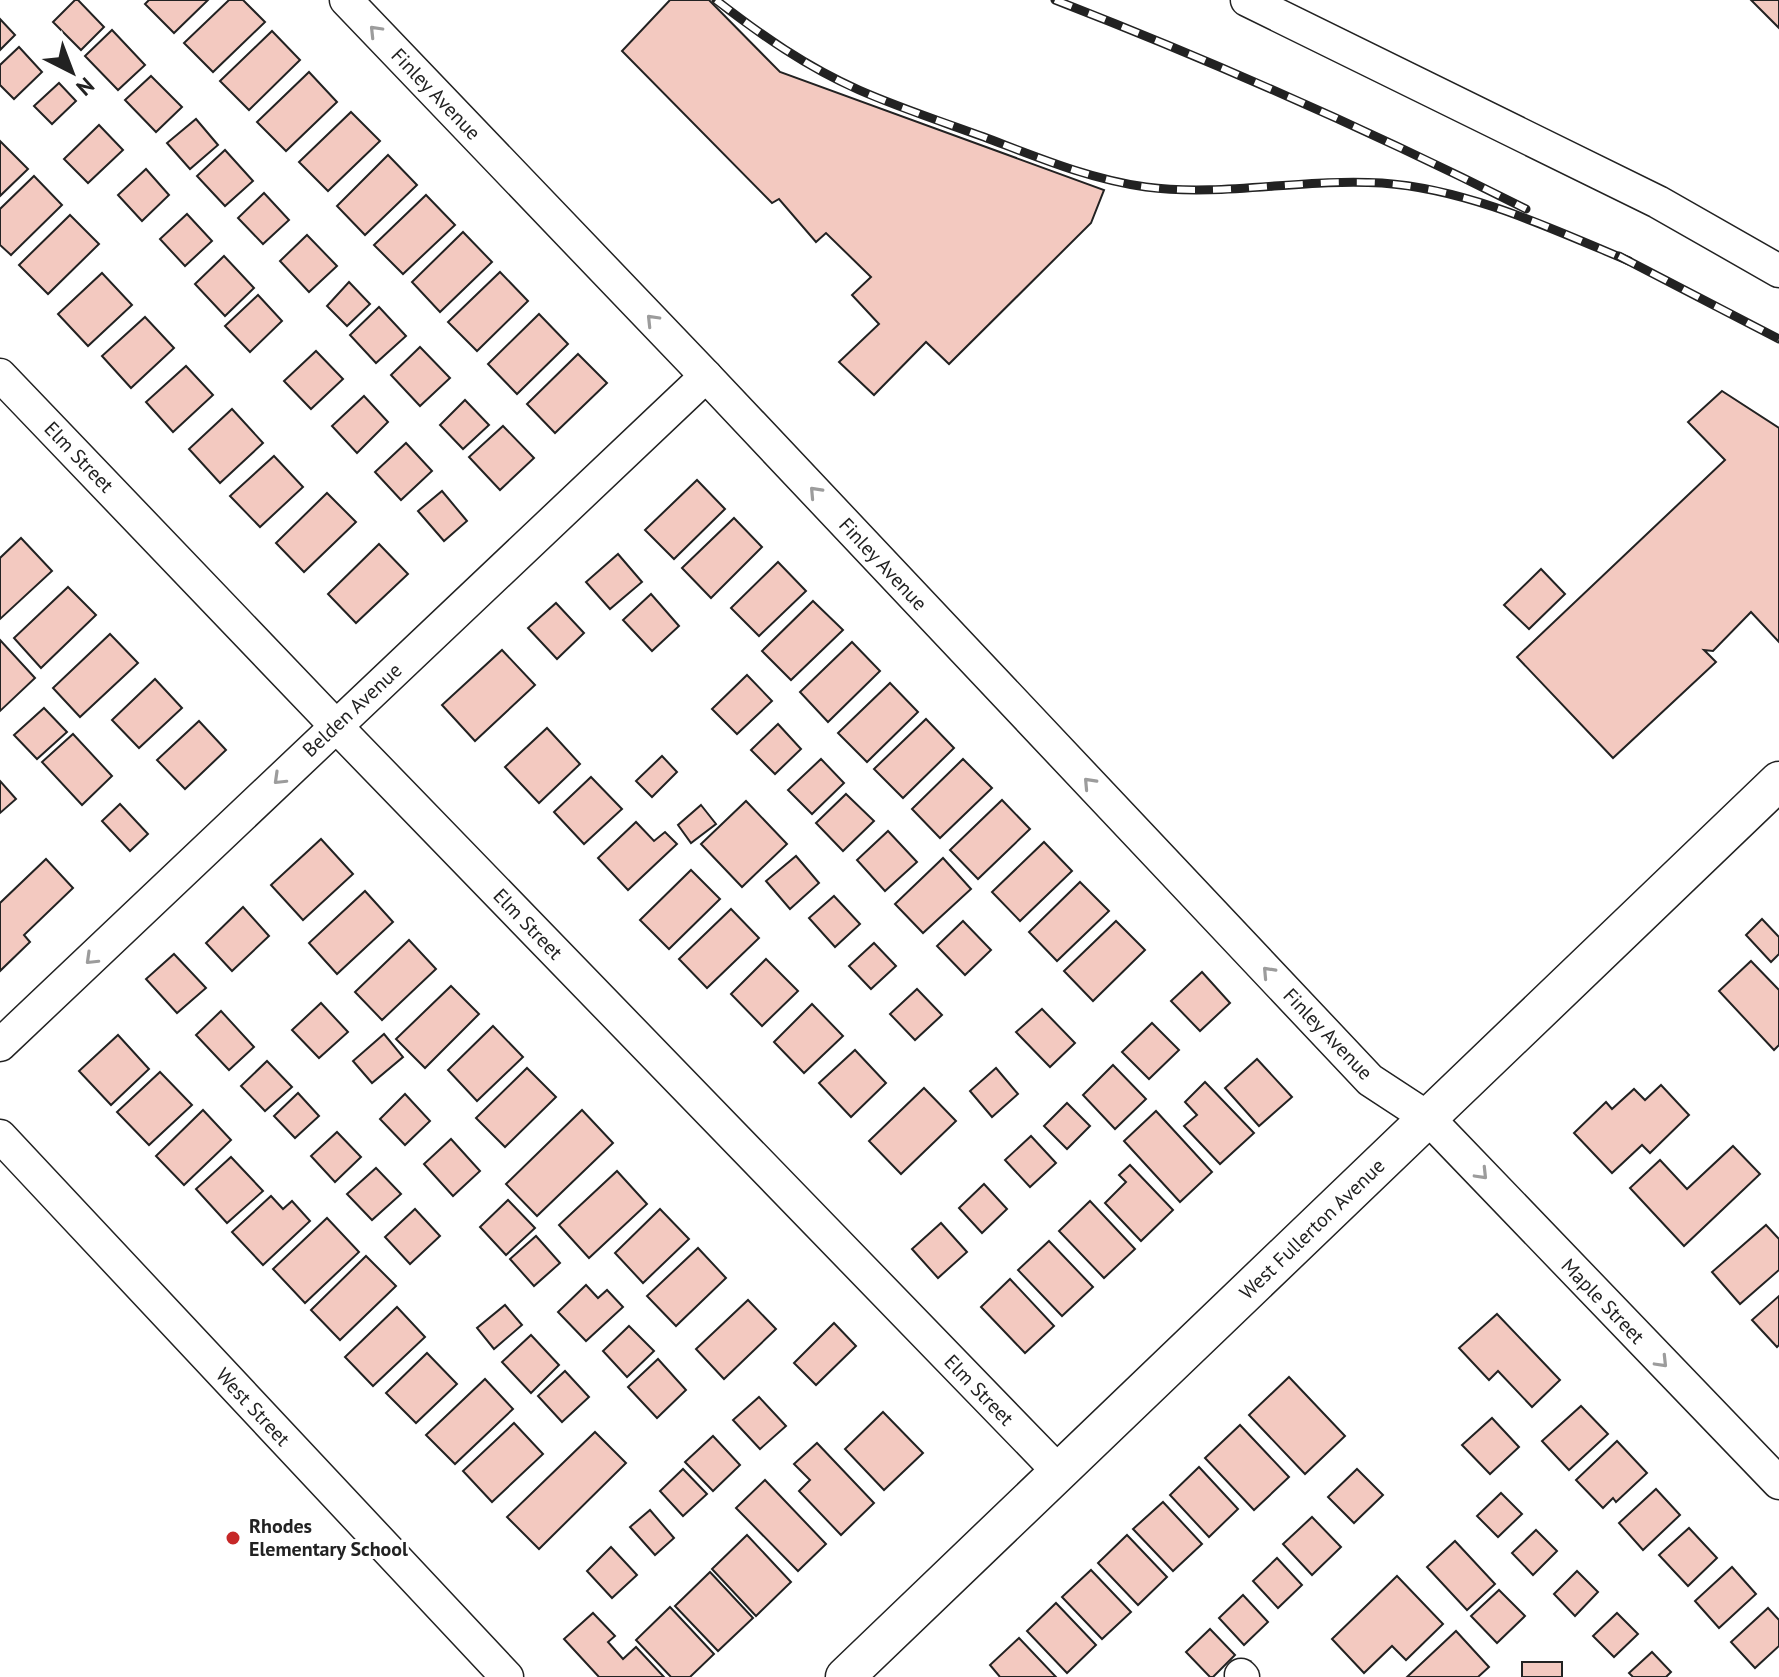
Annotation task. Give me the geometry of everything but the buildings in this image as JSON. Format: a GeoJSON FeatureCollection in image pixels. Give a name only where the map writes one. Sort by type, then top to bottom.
{"type":"FeatureCollection","features":[{"type":"Feature","properties":{"kind":"street","name":"Finley Avenue"},"geometry":{"type":"LineString","coordinates":[[346,0],[706,376],[1370,1080],[1428,1118]]}},
{"type":"Feature","properties":{"kind":"street"},"geometry":{"type":"LineString","coordinates":[[1247,0],[1658,202],[1779,271]]}},
{"type":"Feature","properties":{"kind":"street","name":"Elm Street"},"geometry":{"type":"LineString","coordinates":[[0,375],[1059,1472]]}},
{"type":"Feature","properties":{"kind":"street","name":"Belden Avenue"},"geometry":{"type":"LineString","coordinates":[[0,1045],[706,376]]}},
{"type":"Feature","properties":{"kind":"street","name":"West Fullerton Avenue"},"geometry":{"type":"LineString","coordinates":[[845,1677],[1779,781]]}},
{"type":"Feature","properties":{"kind":"street","name":"Maple Street"},"geometry":{"type":"LineString","coordinates":[[1428,1118],[1779,1483]]}},
{"type":"Feature","properties":{"kind":"street","name":"West Street"},"geometry":{"type":"LineString","coordinates":[[0,1136],[507,1677]]}},
{"type":"Feature","properties":{"kind":"railway"},"geometry":{"type":"LineString","coordinates":[[716,0],[785,50],[874,97],[1084,173],[1146,187],[1175,189],[1352,182],[1414,187],[1446,193],[1508,212],[1629,261]]}},
{"type":"Feature","properties":{"kind":"railway"},"geometry":{"type":"LineString","coordinates":[[1055,0],[1293,99],[1526,209]]}},
{"type":"Feature","properties":{"kind":"railway"},"geometry":{"type":"LineString","coordinates":[[1619,256],[1779,339]]}},
{"type":"Feature","properties":{"kind":"place","name":"Rhodes Elementary School"},"geometry":{"type":"Point","coordinates":[233,1538]}}]}
